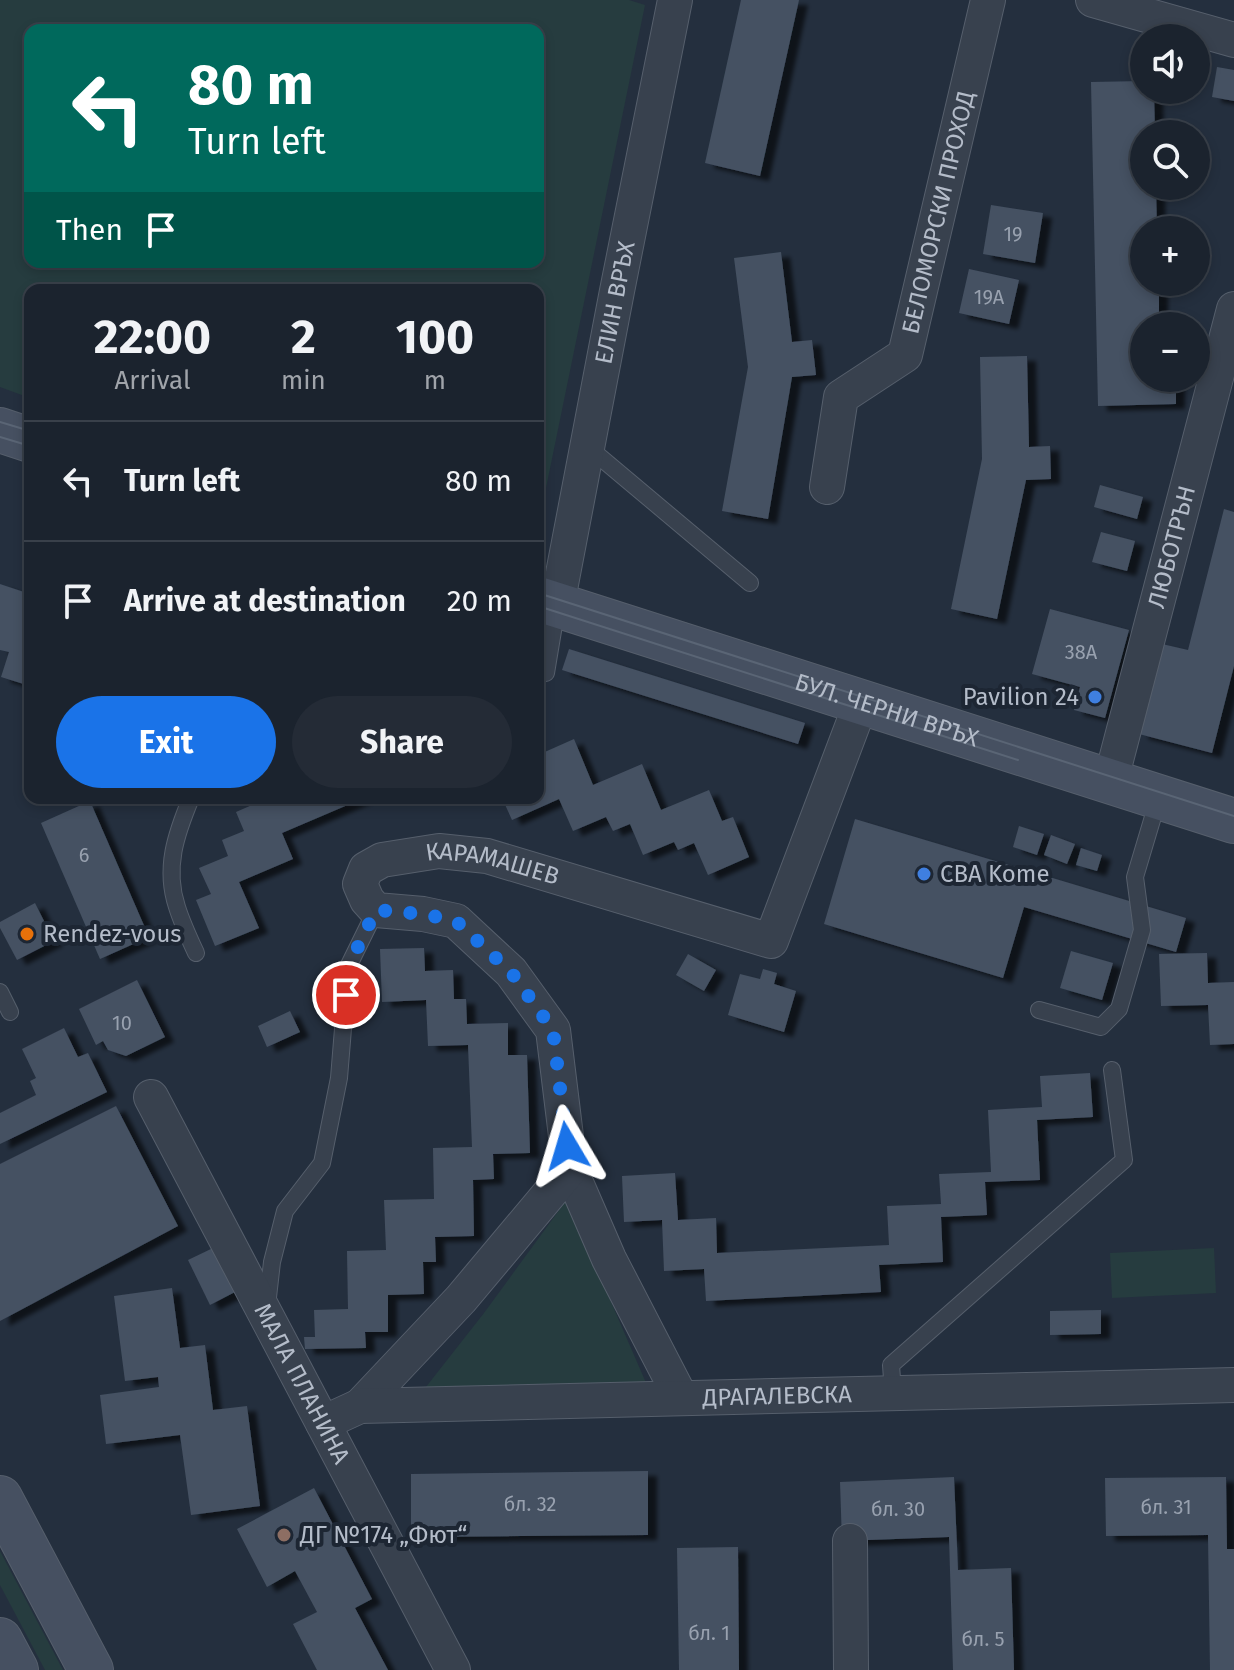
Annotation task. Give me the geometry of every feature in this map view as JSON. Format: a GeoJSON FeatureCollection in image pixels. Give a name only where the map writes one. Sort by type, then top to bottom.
{"type":"FeatureCollection","features":[{"type":"Feature","properties":{"kind":"main road"},"geometry":{"type":"LineString","coordinates":[[0,430],[24,438]]}},
{"type":"Feature","properties":{"kind":"main road","name":"БУЛ. ЧЕРНИ ВРЪХ"},"geometry":{"type":"LineString","coordinates":[[548,602],[1234,821]]}},
{"type":"Feature","properties":{"kind":"main road"},"geometry":{"type":"LineString","coordinates":[[0,1498],[91,1670]]}},
{"type":"Feature","properties":{"kind":"main road"},"geometry":{"type":"LineString","coordinates":[[0,1640],[16,1670]]}},
{"type":"Feature","properties":{"kind":"street","name":"ЕЛИН ВРЪХ"},"geometry":{"type":"LineString","coordinates":[[548,602],[588,447],[675,0]]}},
{"type":"Feature","properties":{"kind":"street","name":"БЕЛОМОРСКИ ПРОХОД"},"geometry":{"type":"LineString","coordinates":[[827,487],[841,397],[905,355],[988,0]]}},
{"type":"Feature","properties":{"kind":"street"},"geometry":{"type":"LineString","coordinates":[[1093,0],[1234,40]]}},
{"type":"Feature","properties":{"kind":"street","name":"ЛЮБОТРЪН"},"geometry":{"type":"LineString","coordinates":[[1110,783],[1234,309]]}},
{"type":"Feature","properties":{"kind":"street","name":"КАРАМАШЕВ"},"geometry":{"type":"LineString","coordinates":[[376,910],[367,900],[360,884],[366,869],[382,860],[439,851],[487,856],[771,941],[861,703]]}},
{"type":"Feature","properties":{"kind":"street"},"geometry":{"type":"LineString","coordinates":[[376,910],[423,914],[456,921],[511,972],[553,1030],[570,1169],[609,1259],[681,1398]]}},
{"type":"Feature","properties":{"kind":"street","name":"МАЛА ПЛАНИНА"},"geometry":{"type":"LineString","coordinates":[[151,1097],[453,1670]]}},
{"type":"Feature","properties":{"kind":"street"},"geometry":{"type":"LineString","coordinates":[[360,1406],[461,1299],[570,1169]]}},
{"type":"Feature","properties":{"kind":"street","name":"ДРАГАЛЕВСКА"},"geometry":{"type":"LineString","coordinates":[[323,1423],[360,1406],[1234,1385]]}},
{"type":"Feature","properties":{"kind":"street"},"geometry":{"type":"LineString","coordinates":[[850,1541],[851,1670]]}},
{"type":"Feature","properties":{"kind":"lane"},"geometry":{"type":"LineString","coordinates":[[588,447],[750,583]]}},
{"type":"Feature","properties":{"kind":"lane"},"geometry":{"type":"LineString","coordinates":[[544,673],[548,602]]}},
{"type":"Feature","properties":{"kind":"lane"},"geometry":{"type":"LineString","coordinates":[[1039,1010],[1101,1027],[1119,1009],[1142,930],[1135,877],[1159,798]]}},
{"type":"Feature","properties":{"kind":"lane"},"geometry":{"type":"LineString","coordinates":[[188,804],[177,831],[170,864],[175,905],[196,953]]}},
{"type":"Feature","properties":{"kind":"lane"},"geometry":{"type":"LineString","coordinates":[[266,1315],[272,1262],[285,1211],[322,1163],[339,1078],[348,967],[376,910]]}},
{"type":"Feature","properties":{"kind":"lane"},"geometry":{"type":"LineString","coordinates":[[0,992],[10,1012]]}},
{"type":"Feature","properties":{"kind":"lane"},"geometry":{"type":"LineString","coordinates":[[893,1393],[891,1365],[1124,1160],[1112,1070]]}},
{"type":"Feature","properties":{"kind":"green space"},"geometry":{"type":"Polygon","coordinates":[[[0,0],[629,0],[645,5],[544,498],[544,284],[24,284],[24,396],[0,387],[0,0]]]}},
{"type":"Feature","properties":{"kind":"green space"},"geometry":{"type":"Polygon","coordinates":[[[568,1198],[650,1392],[422,1392],[484,1313],[568,1198]]]}},
{"type":"Feature","properties":{"kind":"green space"},"geometry":{"type":"Polygon","coordinates":[[[1214,1248],[1216,1293],[1112,1298],[1110,1253],[1214,1248]]]}},
{"type":"Feature","properties":{"kind":"green space"},"geometry":{"type":"Polygon","coordinates":[[[0,1551],[63,1670],[45,1670],[0,1585],[0,1551]]]}},
{"type":"Feature","properties":{"kind":"building"},"geometry":{"type":"Polygon","coordinates":[[[741,0],[799,0],[760,176],[705,163],[741,0]]]}},
{"type":"Feature","properties":{"kind":"building"},"geometry":{"type":"Polygon","coordinates":[[[1217,67],[1234,70],[1234,101],[1212,97],[1217,67]]]}},
{"type":"Feature","properties":{"kind":"building"},"geometry":{"type":"Polygon","coordinates":[[[1130,81],[1130,104],[1154,104],[1155,120],[1130,120],[1130,200],[1156,200],[1157,216],[1130,216],[1130,296],[1159,296],[1159,312],[1130,312],[1130,392],[1176,392],[1176,404],[1098,406],[1091,82],[1130,81]]]}},
{"type":"Feature","properties":{"kind":"building"},"geometry":{"type":"Polygon","coordinates":[[[991,205],[1043,213],[1035,263],[983,254],[991,205]]]}},
{"type":"Feature","properties":{"kind":"building"},"geometry":{"type":"Polygon","coordinates":[[[781,252],[792,342],[812,340],[816,375],[792,377],[768,519],[722,511],[748,367],[734,258],[781,252]]]}},
{"type":"Feature","properties":{"kind":"building"},"geometry":{"type":"Polygon","coordinates":[[[969,269],[1019,280],[1009,324],[959,313],[969,269]]]}},
{"type":"Feature","properties":{"kind":"building"},"geometry":{"type":"Polygon","coordinates":[[[1027,356],[1029,447],[1050,446],[1051,479],[1026,480],[997,619],[951,609],[982,459],[980,357],[1027,356]]]}},
{"type":"Feature","properties":{"kind":"building"},"geometry":{"type":"Polygon","coordinates":[[[1100,485],[1143,497],[1137,519],[1094,507],[1100,485]]]}},
{"type":"Feature","properties":{"kind":"building"},"geometry":{"type":"Polygon","coordinates":[[[1224,509],[1234,512],[1234,666],[1212,753],[1139,734],[1162,644],[1188,650],[1224,509]]]}},
{"type":"Feature","properties":{"kind":"building"},"geometry":{"type":"Polygon","coordinates":[[[1101,532],[1135,541],[1127,571],[1092,562],[1101,532]]]}},
{"type":"Feature","properties":{"kind":"building"},"geometry":{"type":"Polygon","coordinates":[[[0,584],[24,592],[24,684],[1,677],[9,652],[0,650],[0,584]]]}},
{"type":"Feature","properties":{"kind":"building"},"geometry":{"type":"Polygon","coordinates":[[[1050,609],[1129,630],[1105,718],[1074,710],[1080,687],[1032,674],[1050,609]]]}},
{"type":"Feature","properties":{"kind":"building"},"geometry":{"type":"Polygon","coordinates":[[[569,649],[805,723],[798,744],[562,670],[569,649]]]}},
{"type":"Feature","properties":{"kind":"building"},"geometry":{"type":"Polygon","coordinates":[[[574,739],[593,785],[642,764],[661,810],[709,790],[722,821],[733,817],[749,857],[708,875],[694,843],[678,850],[674,842],[643,855],[630,824],[613,831],[606,817],[573,831],[559,799],[512,820],[505,804],[544,804],[544,752],[574,739]]]}},
{"type":"Feature","properties":{"kind":"building"},"geometry":{"type":"Polygon","coordinates":[[[83,804],[91,804],[149,937],[100,959],[41,823],[83,804]]]}},
{"type":"Feature","properties":{"kind":"building"},"geometry":{"type":"Polygon","coordinates":[[[254,804],[350,804],[282,833],[293,859],[239,882],[259,928],[215,946],[196,900],[211,894],[199,868],[228,856],[222,840],[244,831],[236,812],[254,804]]]}},
{"type":"Feature","properties":{"kind":"building"},"geometry":{"type":"Polygon","coordinates":[[[855,819],[1186,918],[1176,952],[1024,907],[1003,978],[824,924],[855,819]]]}},
{"type":"Feature","properties":{"kind":"building"},"geometry":{"type":"Polygon","coordinates":[[[1019,826],[1044,834],[1037,855],[1013,847],[1019,826]]]}},
{"type":"Feature","properties":{"kind":"building"},"geometry":{"type":"Polygon","coordinates":[[[1051,835],[1075,844],[1067,864],[1044,855],[1051,835]]]}},
{"type":"Feature","properties":{"kind":"building"},"geometry":{"type":"Polygon","coordinates":[[[1081,848],[1102,855],[1097,871],[1076,865],[1081,848]]]}},
{"type":"Feature","properties":{"kind":"building","name":"Rendez-vous"},"geometry":{"type":"Polygon","coordinates":[[[35,903],[54,941],[17,960],[0,928],[0,922],[35,903]]]}},
{"type":"Feature","properties":{"kind":"building"},"geometry":{"type":"Polygon","coordinates":[[[424,948],[425,971],[453,970],[454,999],[466,999],[467,1024],[508,1023],[508,1055],[527,1055],[530,1153],[493,1154],[494,1179],[473,1180],[474,1236],[435,1237],[436,1262],[423,1262],[424,1294],[388,1295],[388,1332],[365,1332],[366,1348],[305,1349],[304,1337],[315,1337],[314,1310],[348,1309],[347,1251],[386,1250],[384,1200],[434,1199],[433,1148],[472,1147],[468,1045],[428,1046],[426,1000],[382,1002],[380,949],[424,948]]]}},
{"type":"Feature","properties":{"kind":"building"},"geometry":{"type":"Polygon","coordinates":[[[1071,951],[1113,963],[1102,1000],[1060,988],[1071,951]]]}},
{"type":"Feature","properties":{"kind":"building"},"geometry":{"type":"Polygon","coordinates":[[[1207,953],[1208,983],[1234,982],[1234,1044],[1210,1045],[1208,1005],[1161,1006],[1159,954],[1207,953]]]}},
{"type":"Feature","properties":{"kind":"building"},"geometry":{"type":"Polygon","coordinates":[[[688,954],[716,970],[704,991],[676,975],[688,954]]]}},
{"type":"Feature","properties":{"kind":"building"},"geometry":{"type":"Polygon","coordinates":[[[763,969],[777,973],[774,984],[796,991],[784,1032],[728,1015],[740,974],[760,979],[763,969]]]}},
{"type":"Feature","properties":{"kind":"building"},"geometry":{"type":"Polygon","coordinates":[[[137,980],[165,1037],[126,1056],[108,1050],[103,1041],[96,1045],[79,1009],[137,980]]]}},
{"type":"Feature","properties":{"kind":"building"},"geometry":{"type":"Polygon","coordinates":[[[290,1011],[300,1032],[267,1047],[258,1026],[290,1011]]]}},
{"type":"Feature","properties":{"kind":"building"},"geometry":{"type":"Polygon","coordinates":[[[64,1028],[78,1057],[88,1053],[107,1092],[0,1144],[0,1113],[36,1095],[30,1081],[36,1078],[22,1049],[64,1028]]]}},
{"type":"Feature","properties":{"kind":"building"},"geometry":{"type":"Polygon","coordinates":[[[1090,1073],[1093,1117],[1037,1120],[1040,1180],[985,1182],[987,1215],[941,1217],[943,1262],[879,1265],[881,1292],[706,1301],[704,1269],[664,1271],[662,1220],[624,1222],[622,1176],[675,1173],[678,1220],[716,1218],[717,1253],[889,1245],[887,1206],[941,1204],[939,1174],[991,1172],[988,1110],[1042,1107],[1040,1076],[1090,1073]]]}},
{"type":"Feature","properties":{"kind":"building"},"geometry":{"type":"Polygon","coordinates":[[[116,1106],[178,1226],[0,1321],[0,1164],[116,1106]]]}},
{"type":"Feature","properties":{"kind":"building"},"geometry":{"type":"Polygon","coordinates":[[[213,1248],[235,1292],[210,1305],[188,1260],[213,1248]]]}},
{"type":"Feature","properties":{"kind":"building"},"geometry":{"type":"Polygon","coordinates":[[[172,1288],[180,1348],[205,1345],[213,1410],[247,1406],[260,1506],[191,1515],[180,1435],[106,1444],[100,1395],[159,1387],[158,1377],[125,1381],[114,1296],[172,1288]]]}},
{"type":"Feature","properties":{"kind":"building"},"geometry":{"type":"Polygon","coordinates":[[[1101,1310],[1101,1334],[1050,1335],[1050,1311],[1101,1310]]]}},
{"type":"Feature","properties":{"kind":"building"},"geometry":{"type":"Polygon","coordinates":[[[648,1471],[648,1535],[411,1537],[411,1474],[648,1471]]]}},
{"type":"Feature","properties":{"kind":"building"},"geometry":{"type":"Polygon","coordinates":[[[954,1477],[958,1570],[1011,1568],[1014,1670],[953,1670],[949,1537],[842,1541],[840,1482],[954,1477]]]}},
{"type":"Feature","properties":{"kind":"building"},"geometry":{"type":"Polygon","coordinates":[[[1226,1477],[1227,1549],[1234,1549],[1234,1670],[1210,1670],[1208,1535],[1106,1536],[1105,1478],[1226,1477]]]}},
{"type":"Feature","properties":{"kind":"building"},"geometry":{"type":"Polygon","coordinates":[[[314,1488],[372,1599],[355,1608],[388,1670],[317,1670],[293,1624],[317,1612],[295,1571],[267,1587],[237,1529],[314,1488]]]}},
{"type":"Feature","properties":{"kind":"building"},"geometry":{"type":"Polygon","coordinates":[[[738,1547],[739,1670],[679,1670],[677,1548],[738,1547]]]}},
{"type":"Feature","properties":{"kind":"tram line"},"geometry":{"type":"LineString","coordinates":[[0,422],[24,429]]}},
{"type":"Feature","properties":{"kind":"tram line"},"geometry":{"type":"LineString","coordinates":[[0,437],[24,444]]}},
{"type":"Feature","properties":{"kind":"tram line"},"geometry":{"type":"LineString","coordinates":[[544,595],[1234,816]]}},
{"type":"Feature","properties":{"kind":"tram line"},"geometry":{"type":"LineString","coordinates":[[544,608],[1018,760]]}},
{"type":"Feature","properties":{"kind":"place","name":"Pavilion 24"},"geometry":{"type":"Point","coordinates":[1095,697]}},
{"type":"Feature","properties":{"kind":"place","name":"CBA Kome"},"geometry":{"type":"Point","coordinates":[924,874]}},
{"type":"Feature","properties":{"kind":"place","name":"Rendez-vous"},"geometry":{"type":"Point","coordinates":[27,934]}},
{"type":"Feature","properties":{"kind":"place","name":"ДГ №174 „Фют“"},"geometry":{"type":"Point","coordinates":[284,1535]}},
{"type":"Feature","properties":{"kind":"route"},"geometry":{"type":"LineString","coordinates":[[346,995],[348,967],[376,910],[423,914],[456,921],[511,972],[553,1030],[567,1146]]}}]}
